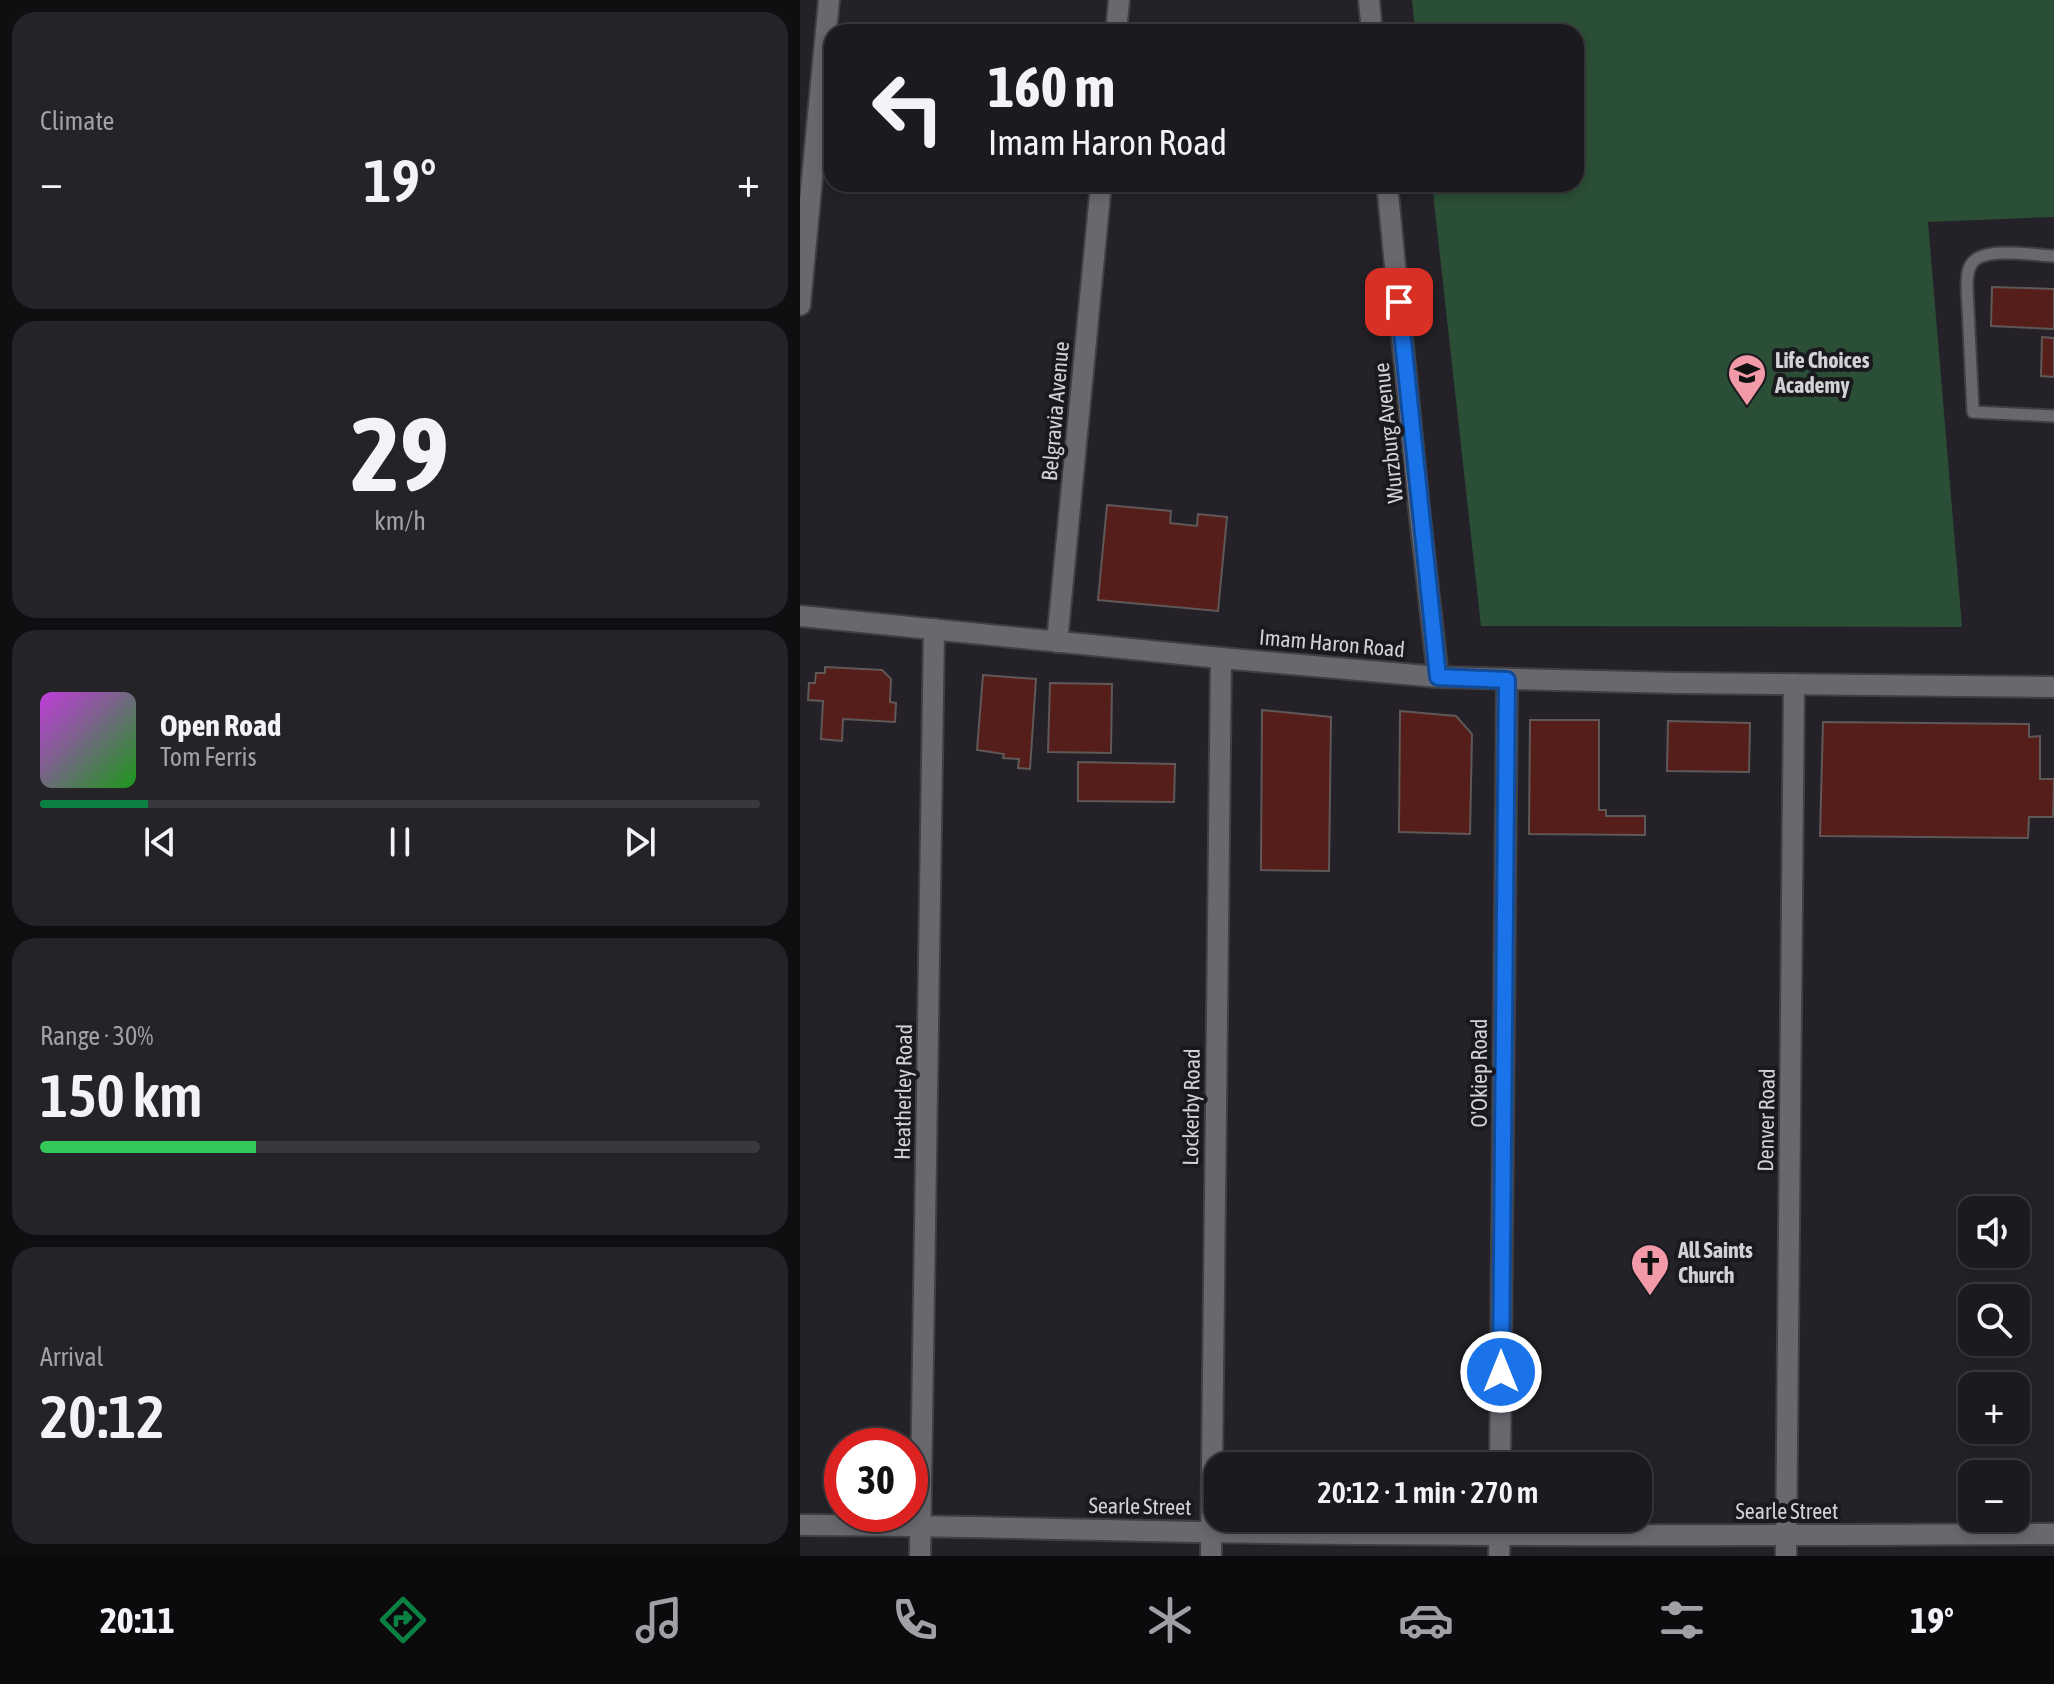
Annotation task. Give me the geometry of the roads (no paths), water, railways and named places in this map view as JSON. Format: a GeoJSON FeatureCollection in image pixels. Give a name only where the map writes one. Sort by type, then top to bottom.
{"type":"FeatureCollection","features":[{"type":"Feature","properties":{"kind":"street"},"geometry":{"type":"LineString","coordinates":[[827,24],[829,0]]}},
{"type":"Feature","properties":{"kind":"street"},"geometry":{"type":"LineString","coordinates":[[1117,24],[1119,0]]}},
{"type":"Feature","properties":{"kind":"street"},"geometry":{"type":"LineString","coordinates":[[1369,0],[1371,24]]}},
{"type":"Feature","properties":{"kind":"street"},"geometry":{"type":"LineString","coordinates":[[800,305],[824,53]]}},
{"type":"Feature","properties":{"kind":"street","name":"Belgravia Avenue"},"geometry":{"type":"LineString","coordinates":[[1057,642],[1100,192]]}},
{"type":"Feature","properties":{"kind":"street","name":"Wurzburg Avenue"},"geometry":{"type":"LineString","coordinates":[[1388,192],[1438,677]]}},
{"type":"Feature","properties":{"kind":"street","name":"Imam Haron Road"},"geometry":{"type":"LineString","coordinates":[[800,616],[1438,677],[2054,687]]}},
{"type":"Feature","properties":{"kind":"street","name":"Heatherley Road"},"geometry":{"type":"LineString","coordinates":[[922,1428],[934,629]]}},
{"type":"Feature","properties":{"kind":"street","name":"Lockerby Road"},"geometry":{"type":"LineString","coordinates":[[1212,1452],[1221,658]]}},
{"type":"Feature","properties":{"kind":"street","name":"O'Okiep Road"},"geometry":{"type":"LineString","coordinates":[[1500,1452],[1507,680]]}},
{"type":"Feature","properties":{"kind":"street","name":"Denver Road"},"geometry":{"type":"LineString","coordinates":[[1786,1546],[1794,684]]}},
{"type":"Feature","properties":{"kind":"street","name":"Searle Street"},"geometry":{"type":"LineString","coordinates":[[800,1525],[824,1525]]}},
{"type":"Feature","properties":{"kind":"street","name":"Searle Street"},"geometry":{"type":"LineString","coordinates":[[928,1525],[1204,1532]]}},
{"type":"Feature","properties":{"kind":"street","name":"Heatherley Road"},"geometry":{"type":"LineString","coordinates":[[920,1532],[920,1556]]}},
{"type":"Feature","properties":{"kind":"street","name":"Lockerby Road"},"geometry":{"type":"LineString","coordinates":[[1211,1532],[1211,1556]]}},
{"type":"Feature","properties":{"kind":"street"},"geometry":{"type":"LineString","coordinates":[[1499,1556],[1500,1532]]}},
{"type":"Feature","properties":{"kind":"street","name":"Searle Street"},"geometry":{"type":"LineString","coordinates":[[1586,1532],[1786,1546],[2054,1534]]}},
{"type":"Feature","properties":{"kind":"lane"},"geometry":{"type":"LineString","coordinates":[[2054,256],[1988,253],[1972,263],[1967,287],[1973,412],[2054,416]]}},
{"type":"Feature","properties":{"kind":"place","name":"Life Choices Academy"},"geometry":{"type":"Point","coordinates":[1747,407]}},
{"type":"Feature","properties":{"kind":"place","name":"All Saints Church"},"geometry":{"type":"Point","coordinates":[1650,1297]}}]}
